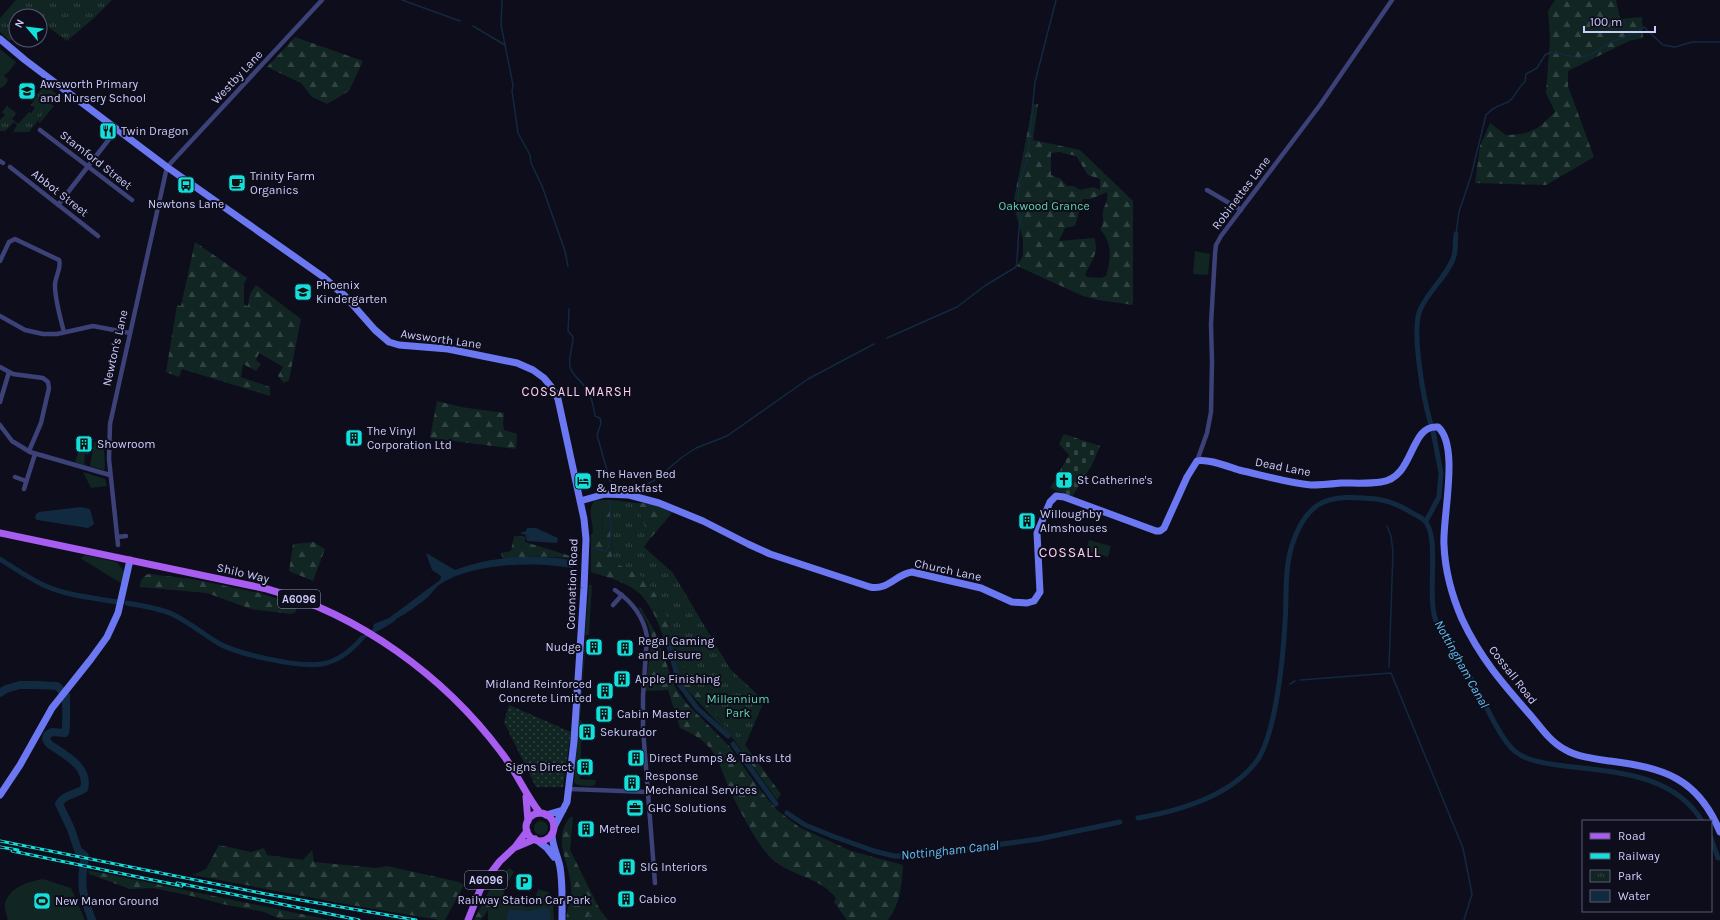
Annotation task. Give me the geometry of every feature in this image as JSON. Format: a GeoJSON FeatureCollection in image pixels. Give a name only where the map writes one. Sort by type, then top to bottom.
{"type":"FeatureCollection","features":[{"type":"Feature","properties":{"kind":"main road","name":"Shilo Way"},"geometry":{"type":"LineString","coordinates":[[0,533],[237,582],[284,594],[319,607],[358,627],[410,662],[458,704],[500,750],[517,775],[526,794],[543,814]]}},
{"type":"Feature","properties":{"kind":"main road","name":"Shilo Way"},"geometry":{"type":"LineString","coordinates":[[526,794],[528,821]]}},
{"type":"Feature","properties":{"kind":"main road"},"geometry":{"type":"LineString","coordinates":[[543,814],[552,821],[554,827],[552,834],[547,839],[536,840],[527,831],[528,821],[534,815],[543,814]]}},
{"type":"Feature","properties":{"kind":"main road","name":"A6096"},"geometry":{"type":"LineString","coordinates":[[468,920],[478,895],[488,877],[527,831]]}},
{"type":"Feature","properties":{"kind":"main road","name":"A6096"},"geometry":{"type":"LineString","coordinates":[[515,847],[536,840]]}},
{"type":"Feature","properties":{"kind":"street","name":"Westby Lane"},"geometry":{"type":"LineString","coordinates":[[167,167],[322,0]]}},
{"type":"Feature","properties":{"kind":"street","name":"Robinettes Lane"},"geometry":{"type":"LineString","coordinates":[[1162,530],[1192,467],[1198,461],[1206,437],[1211,412],[1211,324],[1214,254],[1216,245],[1221,236],[1320,105],[1392,0]]}},
{"type":"Feature","properties":{"kind":"street","name":"Awsworth Lane"},"geometry":{"type":"LineString","coordinates":[[0,39],[25,60],[167,167],[327,280],[345,296],[375,330],[390,342],[399,345],[448,349],[502,359],[527,366],[538,373],[550,385],[558,398],[580,501]]}},
{"type":"Feature","properties":{"kind":"street"},"geometry":{"type":"LineString","coordinates":[[58,204],[117,129]]}},
{"type":"Feature","properties":{"kind":"street","name":"Stamford Street"},"geometry":{"type":"LineString","coordinates":[[40,130],[132,200]]}},
{"type":"Feature","properties":{"kind":"street","name":"Stamford Street"},"geometry":{"type":"LineString","coordinates":[[48,136],[52,131]]}},
{"type":"Feature","properties":{"kind":"street","name":"Abbot Street"},"geometry":{"type":"LineString","coordinates":[[10,167],[98,236]]}},
{"type":"Feature","properties":{"kind":"street","name":"Newton's Lane"},"geometry":{"type":"LineString","coordinates":[[118,545],[110,475],[110,424],[167,167]]}},
{"type":"Feature","properties":{"kind":"street"},"geometry":{"type":"LineString","coordinates":[[1207,190],[1241,210]]}},
{"type":"Feature","properties":{"kind":"street"},"geometry":{"type":"LineString","coordinates":[[0,261],[9,242],[15,240],[59,260],[60,265],[55,279],[55,288],[64,332]]}},
{"type":"Feature","properties":{"kind":"street"},"geometry":{"type":"LineString","coordinates":[[0,316],[25,330],[36,333],[50,334],[93,326],[130,333]]}},
{"type":"Feature","properties":{"kind":"street"},"geometry":{"type":"LineString","coordinates":[[0,367],[18,375],[43,378],[48,383],[41,423],[28,451]]}},
{"type":"Feature","properties":{"kind":"street"},"geometry":{"type":"LineString","coordinates":[[0,402],[9,372]]}},
{"type":"Feature","properties":{"kind":"street"},"geometry":{"type":"LineString","coordinates":[[0,425],[12,441],[28,451],[110,475]]}},
{"type":"Feature","properties":{"kind":"street","name":"Cossall Road"},"geometry":{"type":"LineString","coordinates":[[1390,480],[1400,472],[1423,433],[1434,426],[1442,430],[1449,464],[1449,495],[1444,544],[1452,593],[1462,618],[1487,664],[1542,730],[1563,749],[1579,755],[1654,768],[1674,776],[1690,788],[1703,801],[1712,814],[1720,832]]}},
{"type":"Feature","properties":{"kind":"street"},"geometry":{"type":"LineString","coordinates":[[24,489],[35,454]]}},
{"type":"Feature","properties":{"kind":"street","name":"Dead Lane"},"geometry":{"type":"LineString","coordinates":[[1198,461],[1202,460],[1255,474],[1311,485],[1380,482],[1390,480]]}},
{"type":"Feature","properties":{"kind":"street"},"geometry":{"type":"LineString","coordinates":[[15,477],[26,481]]}},
{"type":"Feature","properties":{"kind":"street","name":"Church Lane"},"geometry":{"type":"LineString","coordinates":[[580,501],[605,494],[628,495],[659,503],[703,521],[770,554],[873,588],[884,587],[904,574],[912,572],[979,588],[1004,600],[1023,604],[1034,601],[1040,592],[1038,533],[1050,502],[1056,496],[1064,497],[1156,531],[1162,530]]}},
{"type":"Feature","properties":{"kind":"street","name":"Coronation Road"},"geometry":{"type":"LineString","coordinates":[[554,827],[567,802],[575,726],[586,539],[580,501]]}},
{"type":"Feature","properties":{"kind":"street"},"geometry":{"type":"LineString","coordinates":[[117,537],[126,536]]}},
{"type":"Feature","properties":{"kind":"street"},"geometry":{"type":"LineString","coordinates":[[0,795],[20,765],[46,716],[100,648],[115,621],[130,560]]}},
{"type":"Feature","properties":{"kind":"street"},"geometry":{"type":"LineString","coordinates":[[615,590],[632,603],[646,628],[648,637],[643,703],[655,883]]}},
{"type":"Feature","properties":{"kind":"street"},"geometry":{"type":"LineString","coordinates":[[613,605],[622,595]]}},
{"type":"Feature","properties":{"kind":"street"},"geometry":{"type":"LineString","coordinates":[[569,788],[648,792]]}},
{"type":"Feature","properties":{"kind":"street"},"geometry":{"type":"LineString","coordinates":[[543,814],[564,810]]}},
{"type":"Feature","properties":{"kind":"street"},"geometry":{"type":"LineString","coordinates":[[552,834],[552,845],[559,864],[561,875],[562,920]]}},
{"type":"Feature","properties":{"kind":"street"},"geometry":{"type":"LineString","coordinates":[[536,840],[548,848],[559,864]]}},
{"type":"Feature","properties":{"kind":"green space"},"geometry":{"type":"Polygon","coordinates":[[[16,0],[112,0],[67,41],[48,27],[48,8],[9,8],[16,0]]]}},
{"type":"Feature","properties":{"kind":"green space"},"geometry":{"type":"Polygon","coordinates":[[[1555,0],[1616,0],[1620,19],[1642,17],[1643,38],[1629,41],[1568,71],[1568,86],[1594,157],[1546,185],[1475,183],[1480,146],[1490,123],[1506,135],[1522,134],[1534,130],[1555,112],[1546,93],[1550,38],[1548,11],[1555,0]]]}},
{"type":"Feature","properties":{"kind":"green space"},"geometry":{"type":"Polygon","coordinates":[[[8,9],[8,39],[0,32],[0,18],[8,9]]]}},
{"type":"Feature","properties":{"kind":"green space"},"geometry":{"type":"Polygon","coordinates":[[[295,37],[363,61],[349,91],[327,104],[312,97],[301,83],[267,67],[295,37]]]}},
{"type":"Feature","properties":{"kind":"green space"},"geometry":{"type":"Polygon","coordinates":[[[0,49],[16,62],[4,76],[8,79],[6,84],[0,88],[0,49]]]}},
{"type":"Feature","properties":{"kind":"green space"},"geometry":{"type":"Polygon","coordinates":[[[45,85],[61,97],[57,103],[50,98],[47,101],[54,106],[40,123],[38,121],[46,110],[41,104],[46,97],[39,92],[45,85]]]}},
{"type":"Feature","properties":{"kind":"green space"},"geometry":{"type":"Polygon","coordinates":[[[44,91],[46,93],[46,97],[41,104],[46,110],[29,132],[13,132],[17,125],[14,122],[5,131],[0,131],[0,120],[5,115],[2,112],[7,106],[16,113],[12,119],[18,124],[35,108],[31,105],[39,92],[41,93],[44,91]]]}},
{"type":"Feature","properties":{"kind":"green space","name":"Oakwood Grance"},"geometry":{"type":"Polygon","coordinates":[[[1033,104],[1038,104],[1033,140],[1080,150],[1133,201],[1133,305],[1098,300],[1083,296],[1017,266],[1023,256],[1023,239],[1013,204],[1033,104]],[[1059,152],[1051,153],[1051,175],[1061,179],[1067,186],[1074,186],[1080,190],[1093,187],[1100,190],[1100,179],[1088,175],[1076,156],[1059,152]],[[1107,192],[1091,199],[1083,199],[1075,226],[1065,228],[1059,241],[1094,238],[1096,248],[1092,261],[1085,274],[1087,277],[1101,278],[1106,276],[1108,269],[1110,257],[1109,246],[1100,229],[1103,223],[1103,211],[1107,200],[1107,192]]]}},
{"type":"Feature","properties":{"kind":"green space"},"geometry":{"type":"Polygon","coordinates":[[[195,242],[247,278],[244,284],[244,305],[248,306],[250,294],[256,285],[301,319],[289,380],[284,383],[278,376],[283,367],[259,353],[256,360],[261,364],[256,371],[243,364],[241,377],[270,387],[270,396],[182,369],[179,377],[166,372],[177,305],[181,306],[195,242]]]}},
{"type":"Feature","properties":{"kind":"green space"},"geometry":{"type":"Polygon","coordinates":[[[1195,251],[1210,254],[1208,275],[1193,274],[1195,251]]]}},
{"type":"Feature","properties":{"kind":"green space"},"geometry":{"type":"Polygon","coordinates":[[[437,401],[461,407],[504,413],[504,430],[517,434],[516,449],[430,438],[437,401]]]}},
{"type":"Feature","properties":{"kind":"green space"},"geometry":{"type":"Polygon","coordinates":[[[1064,434],[1100,446],[1093,463],[1072,497],[1050,488],[1069,455],[1059,444],[1064,434]]]}},
{"type":"Feature","properties":{"kind":"green space"},"geometry":{"type":"Polygon","coordinates":[[[94,442],[104,443],[97,445],[98,447],[104,447],[104,470],[90,466],[94,442]]]}},
{"type":"Feature","properties":{"kind":"green space"},"geometry":{"type":"Polygon","coordinates":[[[79,450],[88,452],[89,455],[85,454],[84,463],[87,466],[75,462],[79,450]]]}},
{"type":"Feature","properties":{"kind":"green space"},"geometry":{"type":"Polygon","coordinates":[[[83,472],[105,479],[107,486],[91,488],[83,472]]]}},
{"type":"Feature","properties":{"kind":"green space"},"geometry":{"type":"Polygon","coordinates":[[[602,500],[603,542],[591,542],[591,535],[593,532],[591,516],[592,505],[594,501],[602,500]]]}},
{"type":"Feature","properties":{"kind":"green space"},"geometry":{"type":"Polygon","coordinates":[[[602,500],[611,500],[612,562],[635,572],[649,584],[662,608],[689,676],[698,691],[721,721],[734,734],[721,654],[730,669],[764,701],[745,745],[781,794],[777,800],[734,740],[681,682],[670,645],[665,641],[652,610],[646,601],[635,590],[622,582],[591,572],[591,542],[603,541],[602,500]]]}},
{"type":"Feature","properties":{"kind":"green space","name":"Millennium Park"},"geometry":{"type":"Polygon","coordinates":[[[611,500],[637,503],[649,540],[644,547],[673,573],[730,669],[764,701],[745,745],[729,730],[694,685],[684,665],[662,608],[649,584],[635,572],[612,562],[611,500]]]}},
{"type":"Feature","properties":{"kind":"green space"},"geometry":{"type":"Polygon","coordinates":[[[637,503],[655,505],[672,513],[649,540],[637,503]]]}},
{"type":"Feature","properties":{"kind":"green space"},"geometry":{"type":"Polygon","coordinates":[[[514,536],[526,537],[525,542],[577,558],[576,565],[572,560],[559,557],[503,559],[501,553],[511,551],[514,536]]]}},
{"type":"Feature","properties":{"kind":"green space"},"geometry":{"type":"Polygon","coordinates":[[[1089,540],[1111,546],[1108,557],[1086,551],[1089,540]]]}},
{"type":"Feature","properties":{"kind":"green space"},"geometry":{"type":"Polygon","coordinates":[[[314,542],[325,549],[313,581],[289,571],[293,544],[314,542]]]}},
{"type":"Feature","properties":{"kind":"green space"},"geometry":{"type":"Polygon","coordinates":[[[85,555],[117,562],[124,572],[122,584],[80,558],[85,555]]]}},
{"type":"Feature","properties":{"kind":"green space"},"geometry":{"type":"Polygon","coordinates":[[[148,574],[192,579],[260,593],[296,605],[296,612],[291,614],[251,609],[207,593],[140,587],[142,579],[148,574]]]}},
{"type":"Feature","properties":{"kind":"green space"},"geometry":{"type":"Polygon","coordinates":[[[589,585],[592,585],[589,635],[585,635],[589,585]]]}},
{"type":"Feature","properties":{"kind":"green space"},"geometry":{"type":"Polygon","coordinates":[[[638,607],[641,608],[655,632],[675,687],[687,704],[729,746],[760,790],[777,810],[799,827],[851,851],[903,865],[898,901],[888,920],[847,920],[834,902],[836,898],[829,890],[776,863],[764,850],[731,793],[721,767],[711,749],[700,739],[680,728],[668,690],[645,691],[652,638],[648,624],[638,607]]]}},
{"type":"Feature","properties":{"kind":"green space"},"geometry":{"type":"Polygon","coordinates":[[[585,639],[580,720],[582,721],[580,779],[596,780],[595,785],[593,786],[574,783],[585,639]]]}},
{"type":"Feature","properties":{"kind":"green space"},"geometry":{"type":"Polygon","coordinates":[[[509,705],[571,732],[563,787],[536,787],[504,722],[509,705]]]}},
{"type":"Feature","properties":{"kind":"green space"},"geometry":{"type":"Polygon","coordinates":[[[570,817],[573,817],[570,850],[600,910],[608,920],[566,920],[571,895],[571,886],[563,851],[562,834],[570,817]]]}},
{"type":"Feature","properties":{"kind":"green space"},"geometry":{"type":"Polygon","coordinates":[[[541,821],[546,823],[548,828],[546,833],[541,835],[536,833],[534,828],[536,823],[541,821]]]}},
{"type":"Feature","properties":{"kind":"green space"},"geometry":{"type":"Polygon","coordinates":[[[219,845],[251,852],[264,848],[267,855],[303,860],[312,850],[314,862],[376,868],[387,866],[459,882],[464,885],[445,920],[439,920],[193,875],[206,869],[219,845]]]}},
{"type":"Feature","properties":{"kind":"green space"},"geometry":{"type":"Polygon","coordinates":[[[509,868],[512,870],[484,916],[480,920],[474,920],[489,891],[509,868]]]}},
{"type":"Feature","properties":{"kind":"green space"},"geometry":{"type":"Polygon","coordinates":[[[88,870],[330,920],[280,919],[264,912],[153,888],[130,889],[89,874],[88,870]]]}},
{"type":"Feature","properties":{"kind":"green space"},"geometry":{"type":"Polygon","coordinates":[[[512,870],[514,872],[503,889],[505,899],[527,907],[533,905],[538,889],[548,892],[553,898],[554,920],[488,920],[488,909],[512,870]]]}},
{"type":"Feature","properties":{"kind":"green space","name":"New Manor Ground"},"geometry":{"type":"Polygon","coordinates":[[[43,879],[71,888],[85,920],[8,920],[5,904],[10,894],[20,886],[43,879]]]}},
{"type":"Feature","properties":{"kind":"water"},"geometry":{"type":"Polygon","coordinates":[[[81,507],[90,509],[94,524],[88,528],[37,520],[35,518],[36,514],[39,512],[81,507]]]}},
{"type":"Feature","properties":{"kind":"water"},"geometry":{"type":"Polygon","coordinates":[[[527,528],[536,528],[558,538],[557,543],[527,541],[526,535],[520,533],[526,531],[527,528]]]}},
{"type":"Feature","properties":{"kind":"water"},"geometry":{"type":"Polygon","coordinates":[[[426,553],[455,570],[469,565],[498,559],[527,557],[571,560],[575,566],[571,568],[539,565],[503,566],[468,572],[439,585],[427,598],[390,624],[363,639],[360,638],[373,629],[374,624],[389,618],[440,580],[441,576],[432,570],[426,553]]]}},
{"type":"Feature","properties":{"kind":"water"},"geometry":{"type":"Polygon","coordinates":[[[544,907],[549,909],[551,916],[549,920],[507,920],[509,910],[531,911],[544,907]]]}},
{"type":"Feature","properties":{"kind":"waterway"},"geometry":{"type":"LineString","coordinates":[[402,0],[460,21]]}},
{"type":"Feature","properties":{"kind":"waterway"},"geometry":{"type":"LineString","coordinates":[[502,0],[501,25],[513,85],[512,91],[518,133],[530,155],[531,163],[542,186],[565,251],[568,266]]}},
{"type":"Feature","properties":{"kind":"waterway"},"geometry":{"type":"LineString","coordinates":[[887,338],[957,307],[986,285],[1016,267],[1021,217],[1015,208],[1018,197],[1019,183],[1027,161],[1035,82],[1056,0]]}},
{"type":"Feature","properties":{"kind":"waterway"},"geometry":{"type":"LineString","coordinates":[[473,26],[505,45]]}},
{"type":"Feature","properties":{"kind":"waterway"},"geometry":{"type":"LineString","coordinates":[[1456,234],[1459,212],[1471,176],[1486,115],[1494,108],[1510,100],[1525,82],[1526,74],[1537,68],[1545,55],[1551,52],[1579,58],[1592,54],[1609,43],[1638,32],[1644,27],[1663,45],[1675,47],[1692,42],[1720,42]]}},
{"type":"Feature","properties":{"kind":"waterway"},"geometry":{"type":"LineString","coordinates":[[1431,425],[1425,400],[1420,367],[1417,334],[1418,320],[1420,310],[1428,296],[1451,263],[1455,253],[1456,234]]}},
{"type":"Feature","properties":{"kind":"waterway"},"geometry":{"type":"LineString","coordinates":[[569,309],[568,331],[573,337],[570,367],[589,394],[595,416],[600,418],[601,423],[597,435],[612,488]]}},
{"type":"Feature","properties":{"kind":"waterway"},"geometry":{"type":"LineString","coordinates":[[636,490],[655,480],[681,458],[696,448],[727,436],[808,379],[874,344]]}},
{"type":"Feature","properties":{"kind":"waterway"},"geometry":{"type":"LineString","coordinates":[[1426,521],[1439,497],[1441,473],[1433,431]]}},
{"type":"Feature","properties":{"kind":"waterway","name":"Nottingham Canal"},"geometry":{"type":"LineString","coordinates":[[1138,818],[1170,811],[1218,793],[1232,785],[1256,762],[1263,750],[1269,734],[1277,696],[1284,638],[1288,564],[1294,539],[1305,518],[1318,505],[1338,498],[1354,497],[1390,502],[1424,520],[1429,528],[1432,539],[1432,597],[1436,621],[1448,644],[1477,688],[1498,729],[1508,744],[1518,754],[1537,761],[1617,773],[1656,783],[1674,792],[1689,805],[1701,820]]}},
{"type":"Feature","properties":{"kind":"waterway"},"geometry":{"type":"LineString","coordinates":[[594,548],[606,551],[608,547],[611,535],[610,501]]}},
{"type":"Feature","properties":{"kind":"waterway"},"geometry":{"type":"LineString","coordinates":[[1387,526],[1391,536],[1393,552],[1389,667]]}},
{"type":"Feature","properties":{"kind":"waterway","name":"Nottingham Canal"},"geometry":{"type":"LineString","coordinates":[[0,559],[36,581],[56,590],[65,593],[117,602]]}},
{"type":"Feature","properties":{"kind":"waterway","name":"Nottingham Canal"},"geometry":{"type":"LineString","coordinates":[[127,603],[169,613],[180,618],[218,643],[227,647],[253,656],[284,662],[312,665],[328,663],[344,655],[362,638]]}},
{"type":"Feature","properties":{"kind":"waterway","name":"Nottingham Canal"},"geometry":{"type":"LineString","coordinates":[[668,643],[680,685],[697,708],[728,736]]}},
{"type":"Feature","properties":{"kind":"waterway"},"geometry":{"type":"LineString","coordinates":[[1300,680],[1391,673],[1463,848],[1472,894],[1464,920]]}},
{"type":"Feature","properties":{"kind":"waterway"},"geometry":{"type":"LineString","coordinates":[[1290,684],[1295,681]]}},
{"type":"Feature","properties":{"kind":"waterway"},"geometry":{"type":"LineString","coordinates":[[0,693],[6,689],[20,685],[36,685],[57,686],[66,695],[66,731],[65,733],[52,732],[47,735],[46,739],[49,744],[75,762],[80,768],[85,781],[84,789],[67,796],[59,804],[71,829],[78,850],[85,856],[82,882],[84,896],[92,920]]}},
{"type":"Feature","properties":{"kind":"waterway","name":"Nottingham Canal"},"geometry":{"type":"LineString","coordinates":[[733,744],[776,804]]}},
{"type":"Feature","properties":{"kind":"waterway","name":"Nottingham Canal"},"geometry":{"type":"LineString","coordinates":[[787,813],[805,825],[874,851],[894,856],[915,856],[1039,839],[1120,822]]}},
{"type":"Feature","properties":{"kind":"waterway","name":"Nottingham Canal"},"geometry":{"type":"LineString","coordinates":[[1712,841],[1718,858]]}},
{"type":"Feature","properties":{"kind":"waterway"},"geometry":{"type":"LineString","coordinates":[[589,915],[589,920]]}},
{"type":"Feature","properties":{"kind":"railway"},"geometry":{"type":"LineString","coordinates":[[0,841],[266,894],[416,920]]}},
{"type":"Feature","properties":{"kind":"railway"},"geometry":{"type":"LineString","coordinates":[[0,847],[18,850]]}},
{"type":"Feature","properties":{"kind":"railway"},"geometry":{"type":"LineString","coordinates":[[12,851],[182,886]]}},
{"type":"Feature","properties":{"kind":"railway"},"geometry":{"type":"LineString","coordinates":[[177,883],[359,920]]}},
{"type":"Feature","properties":{"kind":"place","name":"Awsworth Primary and Nursery School"},"geometry":{"type":"Point","coordinates":[27,91]}},
{"type":"Feature","properties":{"kind":"place","name":"Twin Dragon"},"geometry":{"type":"Point","coordinates":[108,131]}},
{"type":"Feature","properties":{"kind":"place","name":"Trinity Farm Organics"},"geometry":{"type":"Point","coordinates":[237,183]}},
{"type":"Feature","properties":{"kind":"place","name":"Newtons Lane"},"geometry":{"type":"Point","coordinates":[186,185]}},
{"type":"Feature","properties":{"kind":"place","name":"Phoenix Kindergarten"},"geometry":{"type":"Point","coordinates":[303,292]}},
{"type":"Feature","properties":{"kind":"place","name":"The Vinyl Corporation Ltd"},"geometry":{"type":"Point","coordinates":[354,438]}},
{"type":"Feature","properties":{"kind":"place","name":"Showroom"},"geometry":{"type":"Point","coordinates":[84,444]}},
{"type":"Feature","properties":{"kind":"place","name":"St Catherine's"},"geometry":{"type":"Point","coordinates":[1064,480]}},
{"type":"Feature","properties":{"kind":"place","name":"The Haven Bed & Breakfast"},"geometry":{"type":"Point","coordinates":[583,481]}},
{"type":"Feature","properties":{"kind":"place","name":"Willoughby Almshouses"},"geometry":{"type":"Point","coordinates":[1027,521]}},
{"type":"Feature","properties":{"kind":"place","name":"Nudge"},"geometry":{"type":"Point","coordinates":[594,647]}},
{"type":"Feature","properties":{"kind":"place","name":"Regal Gaming and Leisure"},"geometry":{"type":"Point","coordinates":[625,648]}},
{"type":"Feature","properties":{"kind":"place","name":"Apple Finishing"},"geometry":{"type":"Point","coordinates":[622,679]}},
{"type":"Feature","properties":{"kind":"place","name":"Midland Reinforced Concrete Limited"},"geometry":{"type":"Point","coordinates":[605,691]}},
{"type":"Feature","properties":{"kind":"place","name":"Cabin Master"},"geometry":{"type":"Point","coordinates":[604,714]}},
{"type":"Feature","properties":{"kind":"place","name":"Sekurador"},"geometry":{"type":"Point","coordinates":[587,732]}},
{"type":"Feature","properties":{"kind":"place","name":"Direct Pumps & Tanks Ltd"},"geometry":{"type":"Point","coordinates":[636,758]}},
{"type":"Feature","properties":{"kind":"place","name":"Signs Direct"},"geometry":{"type":"Point","coordinates":[585,767]}},
{"type":"Feature","properties":{"kind":"place","name":"Response Mechanical Services"},"geometry":{"type":"Point","coordinates":[632,783]}},
{"type":"Feature","properties":{"kind":"place","name":"GHC Solutions"},"geometry":{"type":"Point","coordinates":[635,808]}},
{"type":"Feature","properties":{"kind":"place","name":"Metreel"},"geometry":{"type":"Point","coordinates":[586,829]}},
{"type":"Feature","properties":{"kind":"place","name":"SIG Interiors"},"geometry":{"type":"Point","coordinates":[627,867]}},
{"type":"Feature","properties":{"kind":"place","name":"Railway Station Car Park"},"geometry":{"type":"Point","coordinates":[524,882]}},
{"type":"Feature","properties":{"kind":"place","name":"Cabico"},"geometry":{"type":"Point","coordinates":[626,899]}},
{"type":"Feature","properties":{"kind":"place","name":"New Manor Ground"},"geometry":{"type":"Point","coordinates":[42,901]}},
{"type":"Feature","properties":{"kind":"district","name":"COSSALL MARSH"},"geometry":{"type":"Point","coordinates":[577,391]}},
{"type":"Feature","properties":{"kind":"district","name":"COSSALL"},"geometry":{"type":"Point","coordinates":[1070,552]}}]}
